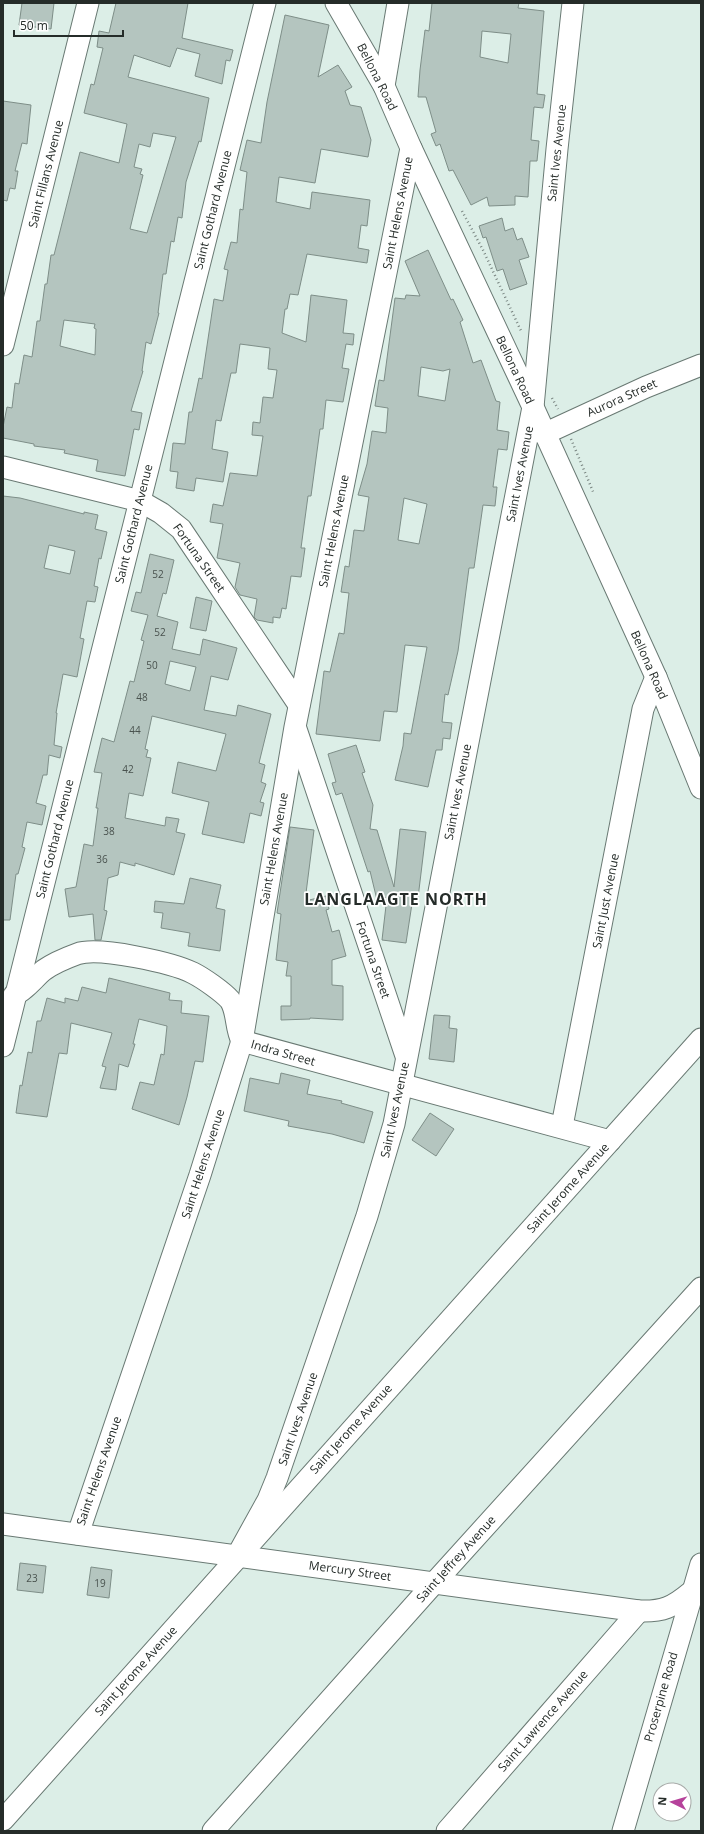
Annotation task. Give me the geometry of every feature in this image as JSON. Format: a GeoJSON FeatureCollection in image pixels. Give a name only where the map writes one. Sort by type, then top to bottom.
{"type":"FeatureCollection","features":[{"type":"Feature","properties":{"kind":"street","name":"Saint Fillans Avenue"},"geometry":{"type":"LineString","coordinates":[[3,345],[88,3]]}},
{"type":"Feature","properties":{"kind":"street","name":"Saint Gothard Avenue"},"geometry":{"type":"LineString","coordinates":[[3,1046],[10,995],[140,501],[265,3]]}},
{"type":"Feature","properties":{"kind":"street","name":"Bellona Road"},"geometry":{"type":"LineString","coordinates":[[336,3],[384,86],[411,148],[533,407],[656,678],[701,788]]}},
{"type":"Feature","properties":{"kind":"street"},"geometry":{"type":"LineString","coordinates":[[384,86],[398,3]]}},
{"type":"Feature","properties":{"kind":"street","name":"Saint Ives Avenue"},"geometry":{"type":"LineString","coordinates":[[237,1556],[268,1500],[304,1402],[367,1216],[394,1124],[533,407],[556,149],[573,3]]}},
{"type":"Feature","properties":{"kind":"street","name":"Saint Helens Avenue"},"geometry":{"type":"LineString","coordinates":[[78,1534],[200,1175],[242,1041],[295,727],[411,148]]}},
{"type":"Feature","properties":{"kind":"street","name":"Aurora Street"},"geometry":{"type":"LineString","coordinates":[[544,434],[646,387],[701,365]]}},
{"type":"Feature","properties":{"kind":"street","name":"Fortuna Street"},"geometry":{"type":"LineString","coordinates":[[3,467],[140,501],[161,513],[181,529],[299,706]]}},
{"type":"Feature","properties":{"kind":"street","name":"Saint Just Avenue"},"geometry":{"type":"LineString","coordinates":[[562,1126],[643,709],[656,678]]}},
{"type":"Feature","properties":{"kind":"street","name":"Fortuna Street"},"geometry":{"type":"LineString","coordinates":[[295,727],[406,1057]]}},
{"type":"Feature","properties":{"kind":"street","name":"Indra Street"},"geometry":{"type":"LineString","coordinates":[[10,995],[45,970],[80,953],[97,951],[134,957],[182,969],[194,974],[228,999],[235,1013],[242,1041],[402,1085],[562,1126],[610,1141]]}},
{"type":"Feature","properties":{"kind":"street","name":"Saint Jerome Avenue"},"geometry":{"type":"LineString","coordinates":[[3,1820],[237,1556],[701,1039]]}},
{"type":"Feature","properties":{"kind":"street","name":"Saint Jeffrey Avenue"},"geometry":{"type":"LineString","coordinates":[[213,1831],[434,1582],[701,1288]]}},
{"type":"Feature","properties":{"kind":"street","name":"Mercury Street"},"geometry":{"type":"LineString","coordinates":[[3,1524],[639,1610],[661,1610],[675,1606],[692,1592]]}},
{"type":"Feature","properties":{"kind":"street","name":"Proserpine Road"},"geometry":{"type":"LineString","coordinates":[[623,1831],[701,1564]]}},
{"type":"Feature","properties":{"kind":"street","name":"Saint Lawrence Avenue"},"geometry":{"type":"LineString","coordinates":[[447,1831],[639,1610]]}},
{"type":"Feature","properties":{"kind":"building"},"geometry":{"type":"Polygon","coordinates":[[[22,3],[54,3],[51,29],[19,25],[22,3]]]}},
{"type":"Feature","properties":{"kind":"building"},"geometry":{"type":"Polygon","coordinates":[[[116,3],[188,3],[182,38],[233,50],[230,61],[226,60],[222,84],[195,76],[200,54],[177,48],[170,67],[134,55],[128,77],[209,98],[201,142],[199,141],[186,182],[182,218],[178,217],[174,242],[171,241],[166,274],[163,274],[159,313],[151,344],[146,342],[143,371],[131,411],[142,413],[139,430],[134,429],[125,476],[96,471],[98,460],[64,453],[65,450],[34,446],[34,444],[3,438],[3,427],[7,407],[12,408],[15,383],[19,384],[24,355],[32,357],[37,321],[40,321],[51,255],[54,255],[80,152],[119,163],[127,124],[84,113],[91,84],[94,85],[103,48],[97,47],[99,31],[109,33],[116,3]],[[153,133],[150,147],[139,144],[134,167],[142,169],[140,174],[143,175],[130,229],[147,233],[176,137],[153,133]],[[64,320],[60,346],[95,355],[95,324],[64,320]]]}},
{"type":"Feature","properties":{"kind":"building"},"geometry":{"type":"Polygon","coordinates":[[[432,3],[519,3],[518,8],[544,11],[537,94],[545,95],[543,108],[534,107],[531,140],[539,141],[537,161],[530,161],[528,197],[515,196],[515,205],[489,206],[487,197],[471,205],[453,170],[449,171],[440,144],[436,146],[431,134],[436,132],[426,97],[418,97],[425,30],[429,31],[432,3]],[[482,31],[480,57],[508,63],[511,34],[482,31]]]}},
{"type":"Feature","properties":{"kind":"building"},"geometry":{"type":"Polygon","coordinates":[[[285,15],[329,25],[318,77],[338,65],[352,87],[345,91],[350,105],[361,107],[371,140],[368,157],[321,149],[315,183],[279,177],[276,202],[310,209],[312,192],[370,200],[367,226],[361,225],[358,248],[369,250],[367,263],[307,254],[298,295],[290,294],[287,309],[285,309],[282,333],[306,342],[311,295],[347,300],[343,333],[354,334],[353,345],[346,344],[342,368],[349,369],[343,402],[326,400],[323,429],[320,429],[311,496],[308,496],[301,548],[305,548],[301,577],[291,576],[286,609],[282,608],[280,618],[273,617],[273,623],[257,620],[254,617],[257,599],[240,595],[235,587],[240,563],[217,558],[223,524],[210,522],[213,504],[223,506],[230,473],[257,476],[263,436],[252,435],[253,422],[260,423],[263,397],[273,398],[277,370],[268,369],[270,348],[240,344],[236,373],[231,373],[221,421],[216,420],[212,449],[228,452],[223,482],[196,478],[194,491],[176,488],[178,472],[170,471],[173,443],[185,444],[189,412],[192,412],[199,378],[202,379],[214,299],[223,301],[228,270],[224,269],[231,242],[237,243],[240,209],[243,210],[247,172],[240,170],[247,140],[261,143],[267,102],[285,15]]]}},
{"type":"Feature","properties":{"kind":"building"},"geometry":{"type":"Polygon","coordinates":[[[3,101],[31,105],[27,144],[22,143],[15,171],[18,171],[15,189],[10,188],[7,201],[3,200],[3,101]]]}},
{"type":"Feature","properties":{"kind":"building"},"geometry":{"type":"Polygon","coordinates":[[[502,218],[505,231],[513,228],[517,240],[522,238],[529,257],[519,260],[527,284],[510,290],[503,269],[497,271],[486,237],[483,238],[479,226],[502,218]]]}},
{"type":"Feature","properties":{"kind":"building"},"geometry":{"type":"Polygon","coordinates":[[[428,250],[451,300],[453,299],[463,320],[460,322],[473,363],[481,360],[496,401],[500,402],[497,430],[509,432],[507,450],[498,449],[493,487],[497,487],[495,506],[483,505],[474,568],[469,568],[458,651],[448,695],[445,694],[442,722],[452,723],[450,739],[443,738],[442,750],[436,750],[428,787],[395,780],[403,746],[404,733],[411,734],[427,647],[405,645],[397,712],[384,711],[380,741],[316,734],[324,671],[330,672],[339,633],[344,634],[349,593],[341,592],[345,566],[349,567],[354,530],[364,531],[369,497],[358,495],[367,464],[372,431],[386,433],[388,408],[375,406],[379,380],[384,381],[395,298],[405,299],[406,295],[420,296],[405,261],[428,250]],[[421,367],[418,396],[445,401],[450,369],[443,371],[421,367]],[[404,498],[398,540],[419,544],[427,504],[404,498]]]}},
{"type":"Feature","properties":{"kind":"building"},"geometry":{"type":"Polygon","coordinates":[[[3,496],[20,498],[84,514],[84,512],[98,515],[95,529],[107,532],[101,559],[99,558],[94,586],[98,587],[95,602],[87,601],[80,638],[84,639],[77,677],[63,674],[56,713],[54,745],[62,747],[60,758],[49,755],[47,775],[43,775],[36,803],[46,806],[42,825],[27,822],[22,847],[25,848],[18,874],[16,874],[10,920],[3,920],[3,496]],[[49,545],[44,568],[70,574],[75,551],[49,545]]]}},
{"type":"Feature","properties":{"kind":"building"},"geometry":{"type":"Polygon","coordinates":[[[150,554],[174,560],[166,594],[163,593],[157,616],[178,622],[172,649],[200,655],[203,639],[237,648],[228,680],[211,676],[204,710],[236,716],[238,705],[271,714],[259,763],[265,765],[261,782],[266,784],[260,802],[264,803],[261,816],[250,813],[244,843],[202,834],[209,802],[172,793],[178,762],[216,771],[226,734],[152,716],[145,749],[148,750],[146,757],[151,758],[143,796],[129,793],[125,818],[165,826],[166,817],[179,819],[176,832],[185,834],[174,875],[135,863],[135,866],[120,862],[118,875],[108,878],[104,910],[107,911],[101,940],[95,940],[93,914],[69,917],[65,889],[76,887],[84,844],[93,846],[98,808],[96,808],[102,773],[94,772],[102,738],[114,742],[130,681],[134,682],[144,641],[141,640],[148,615],[131,611],[136,592],[141,593],[150,554]],[[170,661],[165,684],[190,691],[196,667],[170,661]]]}},
{"type":"Feature","properties":{"kind":"building"},"geometry":{"type":"Polygon","coordinates":[[[196,597],[212,601],[206,631],[190,628],[196,597]]]}},
{"type":"Feature","properties":{"kind":"building"},"geometry":{"type":"Polygon","coordinates":[[[356,745],[365,772],[362,773],[373,805],[370,829],[377,830],[394,887],[400,829],[426,832],[418,898],[413,897],[406,943],[382,940],[387,897],[377,900],[370,871],[368,872],[342,793],[336,795],[332,783],[336,782],[328,754],[356,745]]]}},
{"type":"Feature","properties":{"kind":"building"},"geometry":{"type":"Polygon","coordinates":[[[290,827],[314,830],[305,901],[326,896],[329,909],[326,910],[332,932],[339,930],[346,956],[332,960],[332,985],[343,986],[343,1020],[310,1018],[281,1020],[281,1006],[291,1006],[291,976],[286,976],[288,962],[276,960],[281,914],[277,913],[290,827]]]}},
{"type":"Feature","properties":{"kind":"building"},"geometry":{"type":"Polygon","coordinates":[[[190,878],[221,885],[216,908],[225,910],[220,951],[188,946],[190,933],[161,928],[163,913],[154,912],[155,901],[184,904],[190,878]]]}},
{"type":"Feature","properties":{"kind":"building"},"geometry":{"type":"Polygon","coordinates":[[[109,978],[170,993],[169,1000],[182,1001],[181,1013],[209,1016],[203,1062],[195,1061],[179,1125],[132,1109],[140,1082],[154,1085],[161,1054],[164,1055],[167,1026],[139,1019],[133,1044],[135,1044],[128,1067],[119,1064],[116,1090],[100,1088],[106,1067],[102,1066],[112,1033],[71,1023],[67,1054],[59,1053],[47,1117],[16,1113],[20,1085],[22,1086],[28,1052],[32,1053],[37,1021],[41,1021],[47,998],[65,1003],[65,998],[78,1001],[82,987],[106,993],[109,978]]]}},
{"type":"Feature","properties":{"kind":"building"},"geometry":{"type":"Polygon","coordinates":[[[434,1015],[450,1016],[449,1028],[457,1029],[454,1062],[429,1059],[434,1015]]]}},
{"type":"Feature","properties":{"kind":"building"},"geometry":{"type":"Polygon","coordinates":[[[281,1073],[310,1080],[307,1094],[342,1101],[341,1103],[373,1112],[364,1143],[332,1134],[288,1126],[289,1121],[244,1111],[250,1078],[279,1084],[281,1073]]]}},
{"type":"Feature","properties":{"kind":"building"},"geometry":{"type":"Polygon","coordinates":[[[430,1113],[454,1129],[436,1156],[412,1140],[430,1113]]]}},
{"type":"Feature","properties":{"kind":"building"},"geometry":{"type":"Polygon","coordinates":[[[20,1563],[46,1566],[43,1593],[17,1590],[20,1563]]]}},
{"type":"Feature","properties":{"kind":"building"},"geometry":{"type":"Polygon","coordinates":[[[91,1567],[112,1570],[109,1598],[87,1595],[91,1567]]]}},
{"type":"Feature","properties":{"kind":"district","name":"LANGLAAGTE NORTH"},"geometry":{"type":"Point","coordinates":[396,899]}}]}
